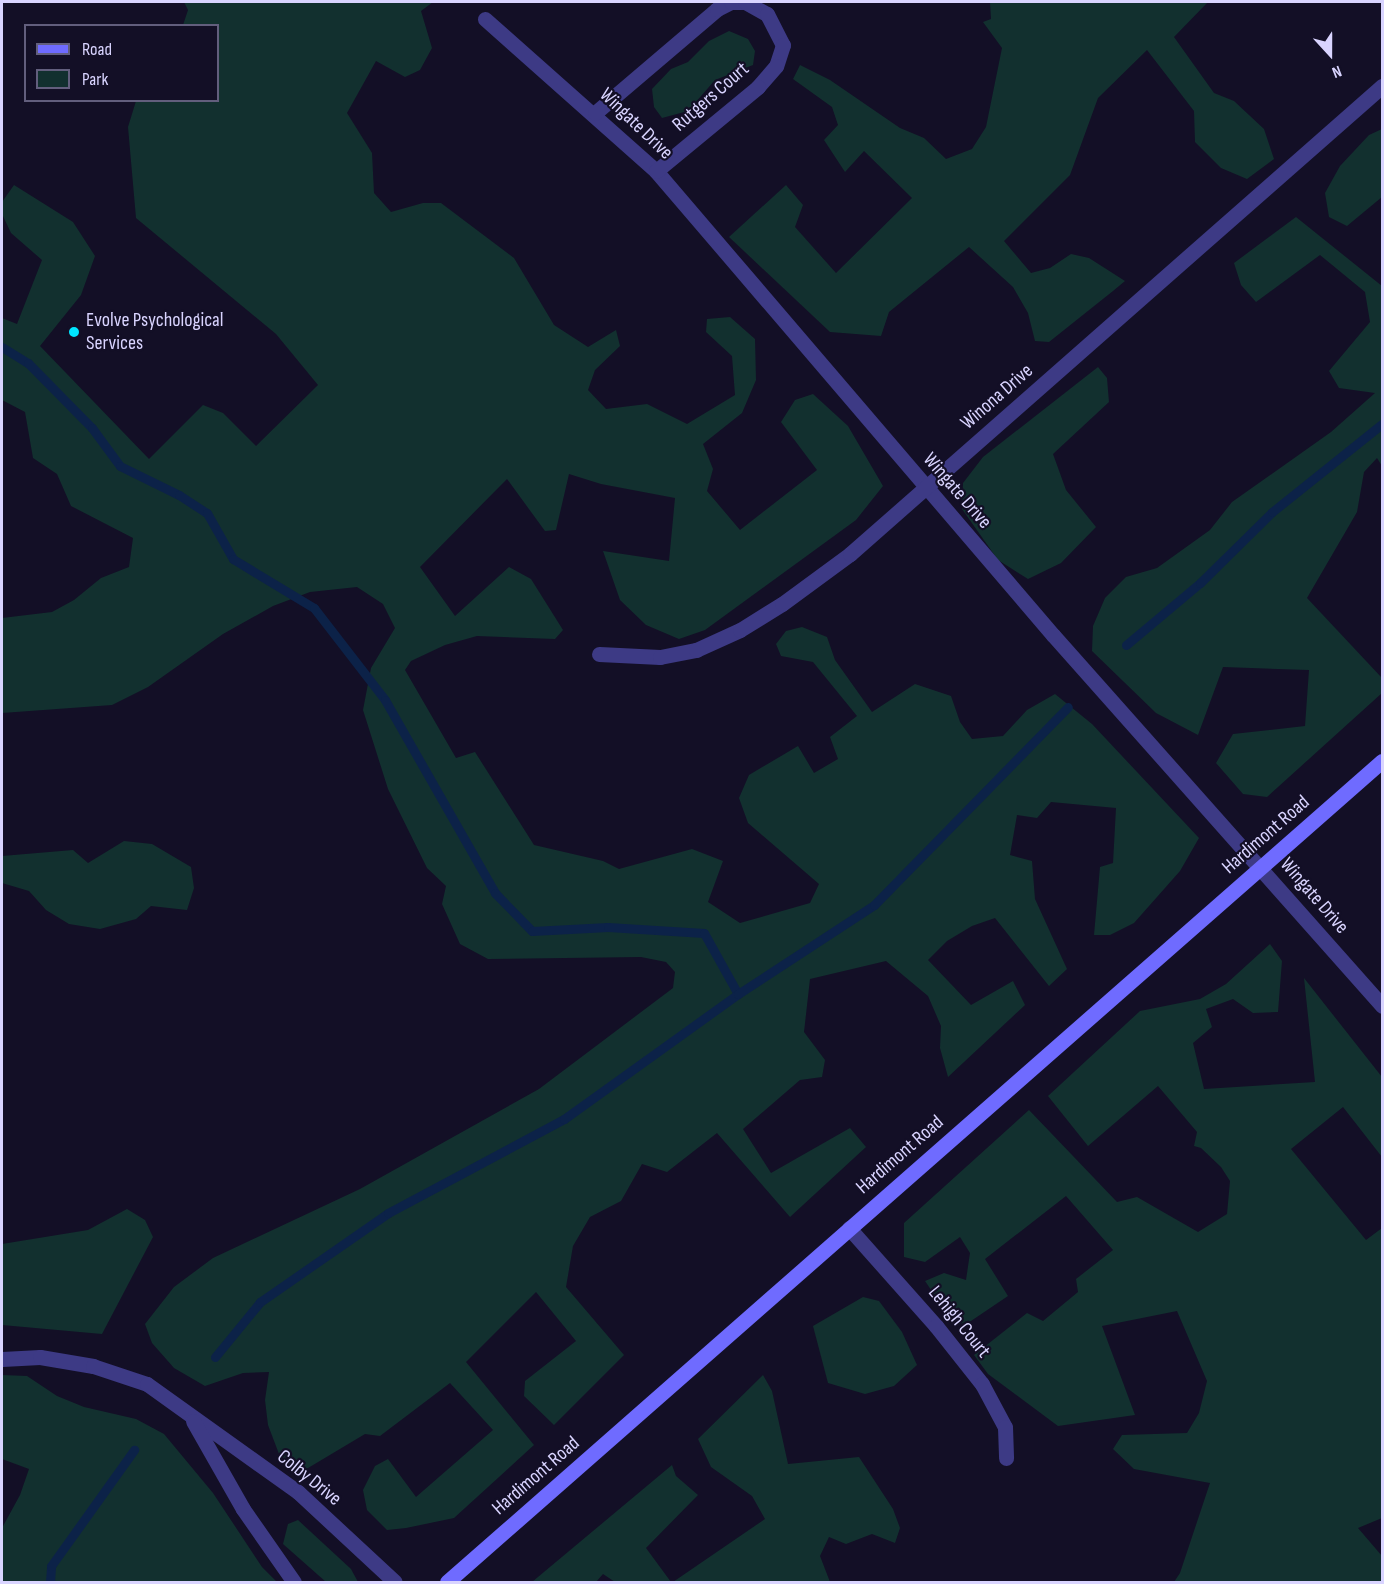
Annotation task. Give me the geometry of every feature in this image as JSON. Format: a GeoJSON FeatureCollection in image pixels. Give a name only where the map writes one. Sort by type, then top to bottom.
{"type":"FeatureCollection","features":[{"type":"Feature","properties":{"kind":"street","name":"Rutgers Court"},"geometry":{"type":"LineString","coordinates":[[595,113],[717,9],[731,2],[745,2],[767,14],[783,45],[776,66],[758,87],[656,171]]}},
{"type":"Feature","properties":{"kind":"street","name":"Wingate Drive"},"geometry":{"type":"LineString","coordinates":[[485,19],[595,113],[656,171],[925,488],[1383,1006]]}},
{"type":"Feature","properties":{"kind":"street","name":"Winona Drive"},"geometry":{"type":"LineString","coordinates":[[599,654],[660,657],[696,650],[740,630],[850,554],[1383,86]]}},
{"type":"Feature","properties":{"kind":"street","name":"Hardimont Road"},"geometry":{"type":"LineString","coordinates":[[447,1582],[1383,760]]}},
{"type":"Feature","properties":{"kind":"street","name":"Lehigh Court"},"geometry":{"type":"LineString","coordinates":[[849,1228],[936,1326],[986,1391],[1005,1427],[1006,1458]]}},
{"type":"Feature","properties":{"kind":"street","name":"Colby Drive"},"geometry":{"type":"LineString","coordinates":[[2,1359],[40,1357],[106,1369],[147,1384],[298,1492],[395,1582]]}},
{"type":"Feature","properties":{"kind":"street","name":"Colby Drive"},"geometry":{"type":"LineString","coordinates":[[190,1416],[243,1509],[294,1582]]}},
{"type":"Feature","properties":{"kind":"green space"},"geometry":{"type":"Polygon","coordinates":[[[184,2],[433,2],[421,11],[432,48],[420,70],[405,77],[376,61],[347,113],[372,153],[374,193],[391,212],[423,203],[441,203],[514,258],[554,325],[588,347],[616,330],[620,346],[595,370],[588,390],[606,409],[647,404],[687,424],[735,395],[732,356],[706,332],[707,319],[730,317],[755,339],[756,380],[742,413],[703,444],[713,469],[707,491],[740,530],[817,470],[781,422],[795,400],[813,394],[848,426],[883,486],[856,520],[705,630],[679,639],[646,625],[620,600],[603,551],[669,561],[675,498],[601,484],[569,474],[556,530],[545,531],[507,479],[420,567],[455,616],[509,567],[531,579],[563,630],[555,639],[477,636],[445,645],[411,661],[405,670],[456,758],[475,752],[534,845],[603,861],[619,869],[692,849],[723,861],[708,902],[740,923],[810,903],[819,884],[748,823],[739,798],[749,775],[798,746],[814,773],[838,759],[830,737],[857,716],[813,662],[781,656],[776,644],[786,631],[802,627],[827,637],[835,660],[872,712],[915,684],[951,696],[960,722],[972,739],[1003,736],[1027,710],[1055,694],[1092,724],[1199,838],[1180,871],[1134,923],[1110,935],[1094,935],[1100,867],[1113,863],[1116,808],[1051,802],[1037,818],[1017,815],[1010,855],[1032,861],[1035,899],[1067,969],[1049,986],[995,918],[972,926],[947,941],[928,960],[971,1005],[1013,981],[1025,1005],[948,1077],[940,1048],[941,1026],[928,996],[886,961],[810,979],[804,1032],[825,1060],[822,1077],[800,1080],[743,1129],[771,1173],[850,1128],[866,1147],[790,1217],[717,1133],[667,1172],[642,1164],[621,1201],[590,1217],[573,1246],[566,1287],[624,1355],[554,1425],[524,1396],[525,1381],[576,1341],[536,1292],[466,1362],[534,1445],[454,1518],[406,1528],[387,1530],[367,1510],[363,1490],[375,1466],[388,1459],[416,1497],[493,1430],[450,1383],[380,1436],[365,1434],[298,1474],[279,1454],[268,1425],[265,1400],[269,1372],[243,1373],[205,1386],[174,1368],[152,1343],[145,1324],[174,1287],[213,1258],[360,1189],[539,1089],[673,988],[675,972],[666,962],[641,957],[488,959],[460,944],[442,904],[446,886],[427,868],[388,789],[363,710],[371,668],[395,628],[383,604],[357,587],[310,592],[273,606],[223,634],[148,687],[112,705],[2,713],[2,618],[52,612],[74,600],[101,578],[129,567],[133,538],[71,506],[57,474],[33,458],[25,412],[2,400],[2,318],[17,324],[42,260],[11,233],[2,214],[2,202],[14,185],[73,222],[95,256],[81,295],[40,346],[149,459],[203,405],[223,413],[256,446],[318,385],[276,334],[136,218],[128,127],[136,102],[219,102],[219,24],[183,24],[188,10],[184,2]]]}},
{"type":"Feature","properties":{"kind":"green space"},"geometry":{"type":"Polygon","coordinates":[[[990,2],[1208,2],[1174,37],[1214,93],[1234,101],[1264,129],[1274,159],[1247,179],[1221,168],[1195,142],[1194,111],[1147,50],[1098,98],[1070,175],[1004,241],[1031,273],[1050,268],[1071,254],[1089,258],[1125,281],[1049,342],[1035,341],[1028,313],[1013,287],[969,247],[889,312],[881,336],[830,332],[729,237],[786,185],[803,205],[795,227],[836,273],[912,198],[864,151],[845,172],[824,140],[838,125],[832,107],[793,79],[800,65],[830,80],[900,128],[924,138],[946,159],[972,149],[986,127],[1002,48],[983,22],[991,19],[990,2]]]}},
{"type":"Feature","properties":{"kind":"green space"},"geometry":{"type":"Polygon","coordinates":[[[729,31],[748,39],[755,51],[753,65],[715,80],[688,111],[662,118],[654,107],[652,89],[671,69],[688,62],[709,41],[729,31]]]}},
{"type":"Feature","properties":{"kind":"green space"},"geometry":{"type":"Polygon","coordinates":[[[1382,129],[1382,197],[1347,226],[1329,217],[1325,193],[1340,166],[1369,135],[1382,129]]]}},
{"type":"Feature","properties":{"kind":"green space"},"geometry":{"type":"Polygon","coordinates":[[[1296,217],[1382,286],[1382,466],[1377,458],[1364,472],[1357,512],[1307,598],[1382,678],[1382,693],[1267,797],[1243,794],[1216,763],[1233,734],[1305,726],[1309,670],[1223,667],[1198,735],[1156,713],[1092,651],[1093,626],[1105,598],[1126,577],[1157,568],[1210,530],[1232,502],[1331,432],[1375,393],[1339,388],[1329,371],[1370,322],[1365,292],[1320,255],[1256,302],[1241,285],[1234,263],[1296,217]]]}},
{"type":"Feature","properties":{"kind":"green space"},"geometry":{"type":"Polygon","coordinates":[[[1098,367],[1107,378],[1109,402],[1053,454],[1066,490],[1096,527],[1061,563],[1028,579],[998,560],[962,509],[963,483],[983,457],[1098,367]]]}},
{"type":"Feature","properties":{"kind":"green space"},"geometry":{"type":"Polygon","coordinates":[[[124,841],[152,844],[191,867],[194,888],[187,910],[151,906],[136,919],[100,929],[69,924],[46,910],[29,891],[2,883],[2,856],[73,850],[88,863],[124,841]]]}},
{"type":"Feature","properties":{"kind":"green space"},"geometry":{"type":"Polygon","coordinates":[[[1270,944],[1282,961],[1278,1012],[1253,1013],[1233,999],[1206,1009],[1212,1027],[1193,1043],[1204,1089],[1315,1082],[1304,978],[1382,1077],[1382,1157],[1343,1107],[1291,1149],[1366,1240],[1382,1228],[1382,1518],[1358,1528],[1382,1556],[1382,1582],[1174,1582],[1180,1573],[1210,1483],[1134,1469],[1113,1449],[1122,1435],[1187,1433],[1199,1413],[1207,1381],[1177,1311],[1102,1326],[1135,1415],[1058,1426],[988,1374],[974,1355],[1027,1313],[1043,1321],[1078,1292],[1076,1279],[1113,1250],[1066,1196],[985,1259],[1008,1296],[968,1323],[954,1324],[925,1281],[944,1273],[966,1280],[970,1253],[960,1237],[925,1262],[904,1257],[904,1223],[1029,1110],[1117,1202],[1137,1197],[1198,1232],[1227,1214],[1230,1181],[1221,1167],[1201,1148],[1194,1146],[1197,1132],[1158,1086],[1088,1146],[1048,1096],[1140,1011],[1200,999],[1226,984],[1270,944]]]}},
{"type":"Feature","properties":{"kind":"green space"},"geometry":{"type":"Polygon","coordinates":[[[127,1209],[145,1220],[153,1237],[102,1334],[2,1325],[2,1244],[88,1230],[127,1209]]]}},
{"type":"Feature","properties":{"kind":"green space"},"geometry":{"type":"Polygon","coordinates":[[[863,1297],[879,1301],[902,1332],[917,1365],[894,1386],[865,1394],[828,1383],[813,1326],[863,1297]]]}},
{"type":"Feature","properties":{"kind":"green space"},"geometry":{"type":"Polygon","coordinates":[[[2,1375],[27,1376],[57,1396],[84,1407],[136,1419],[164,1434],[213,1493],[262,1567],[277,1582],[2,1582],[2,1528],[20,1495],[29,1469],[2,1459],[2,1375]]]}},
{"type":"Feature","properties":{"kind":"green space"},"geometry":{"type":"Polygon","coordinates":[[[763,1375],[772,1391],[788,1464],[859,1457],[893,1509],[900,1528],[895,1543],[872,1534],[846,1544],[829,1537],[820,1556],[830,1582],[673,1582],[765,1519],[752,1496],[711,1467],[698,1439],[763,1375]]]}},
{"type":"Feature","properties":{"kind":"green space"},"geometry":{"type":"Polygon","coordinates":[[[672,1465],[676,1476],[698,1495],[646,1548],[671,1582],[615,1582],[603,1574],[596,1582],[532,1582],[672,1465]]]}},
{"type":"Feature","properties":{"kind":"green space"},"geometry":{"type":"Polygon","coordinates":[[[298,1520],[351,1569],[358,1582],[326,1582],[283,1544],[288,1524],[298,1520]]]}},
{"type":"Feature","properties":{"kind":"waterway"},"geometry":{"type":"LineString","coordinates":[[2,347],[28,363],[92,428],[120,466],[179,495],[207,513],[233,559],[314,608],[385,700],[495,893],[532,931],[608,927],[704,933],[738,994]]}},
{"type":"Feature","properties":{"kind":"waterway"},"geometry":{"type":"LineString","coordinates":[[1126,645],[1200,583],[1272,512],[1382,424]]}},
{"type":"Feature","properties":{"kind":"waterway"},"geometry":{"type":"LineString","coordinates":[[215,1357],[260,1302],[388,1213],[564,1119],[738,994],[874,905],[1068,707]]}},
{"type":"Feature","properties":{"kind":"waterway"},"geometry":{"type":"LineString","coordinates":[[50,1582],[51,1566],[134,1450]]}},
{"type":"Feature","properties":{"kind":"place","name":"Evolve Psychological Services"},"geometry":{"type":"Point","coordinates":[74,332]}}]}
